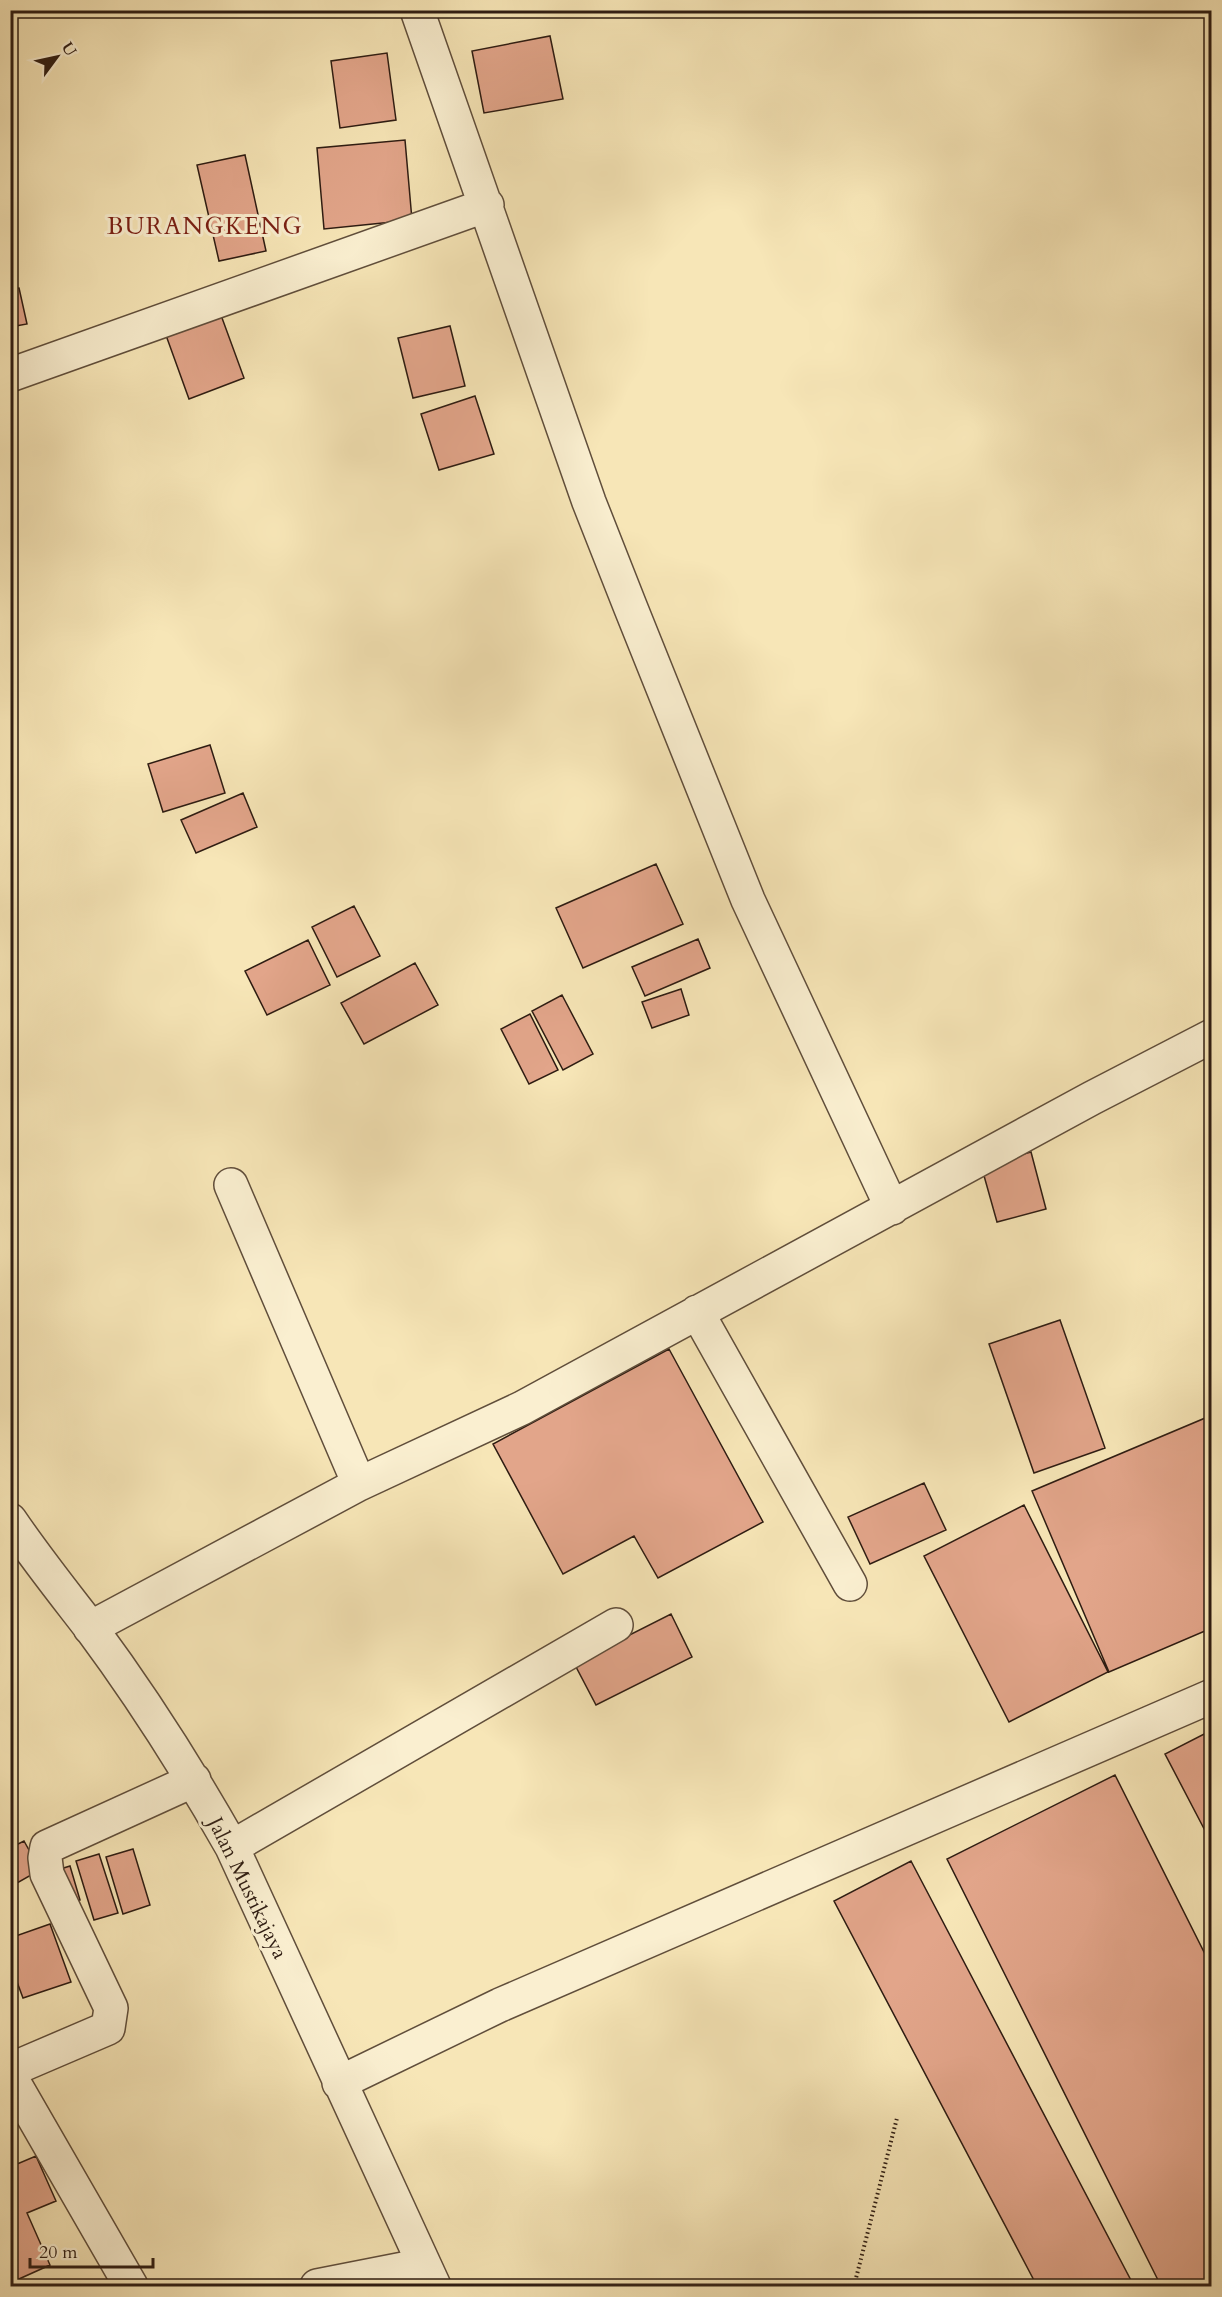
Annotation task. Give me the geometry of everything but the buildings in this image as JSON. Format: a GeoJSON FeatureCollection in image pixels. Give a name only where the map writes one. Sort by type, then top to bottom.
{"type":"FeatureCollection","features":[{"type":"Feature","properties":{"kind":"street"},"geometry":{"type":"LineString","coordinates":[[417,10],[589,502],[638,628],[748,900],[891,1208]]}},
{"type":"Feature","properties":{"kind":"street"},"geometry":{"type":"LineString","coordinates":[[10,375],[487,205]]}},
{"type":"Feature","properties":{"kind":"street"},"geometry":{"type":"LineString","coordinates":[[90,1628],[359,1484],[522,1408],[1092,1098],[1212,1036]]}},
{"type":"Feature","properties":{"kind":"street"},"geometry":{"type":"LineString","coordinates":[[231,1185],[359,1484]]}},
{"type":"Feature","properties":{"kind":"street"},"geometry":{"type":"LineString","coordinates":[[697,1312],[850,1584]]}},
{"type":"Feature","properties":{"kind":"street","name":"Jalan Mustikajaya"},"geometry":{"type":"LineString","coordinates":[[10,1520],[40,1565],[90,1628],[148,1709],[194,1780],[232,1847],[429,2276]]}},
{"type":"Feature","properties":{"kind":"street"},"geometry":{"type":"LineString","coordinates":[[232,1847],[615,1625]]}},
{"type":"Feature","properties":{"kind":"street"},"geometry":{"type":"LineString","coordinates":[[339,2083],[500,2005],[1212,1696]]}},
{"type":"Feature","properties":{"kind":"street"},"geometry":{"type":"LineString","coordinates":[[10,2070],[108,2028],[111,2008],[47,1874],[46,1847],[194,1780]]}},
{"type":"Feature","properties":{"kind":"street"},"geometry":{"type":"LineString","coordinates":[[10,2076],[131,2286]]}},
{"type":"Feature","properties":{"kind":"street"},"geometry":{"type":"LineString","coordinates":[[317,2286],[429,2276]]}},
{"type":"Feature","properties":{"kind":"path"},"geometry":{"type":"LineString","coordinates":[[854,2286],[897,2118]]}},
{"type":"Feature","properties":{"kind":"district","name":"BURANGKENG"},"geometry":{"type":"Point","coordinates":[205,226]}}]}
